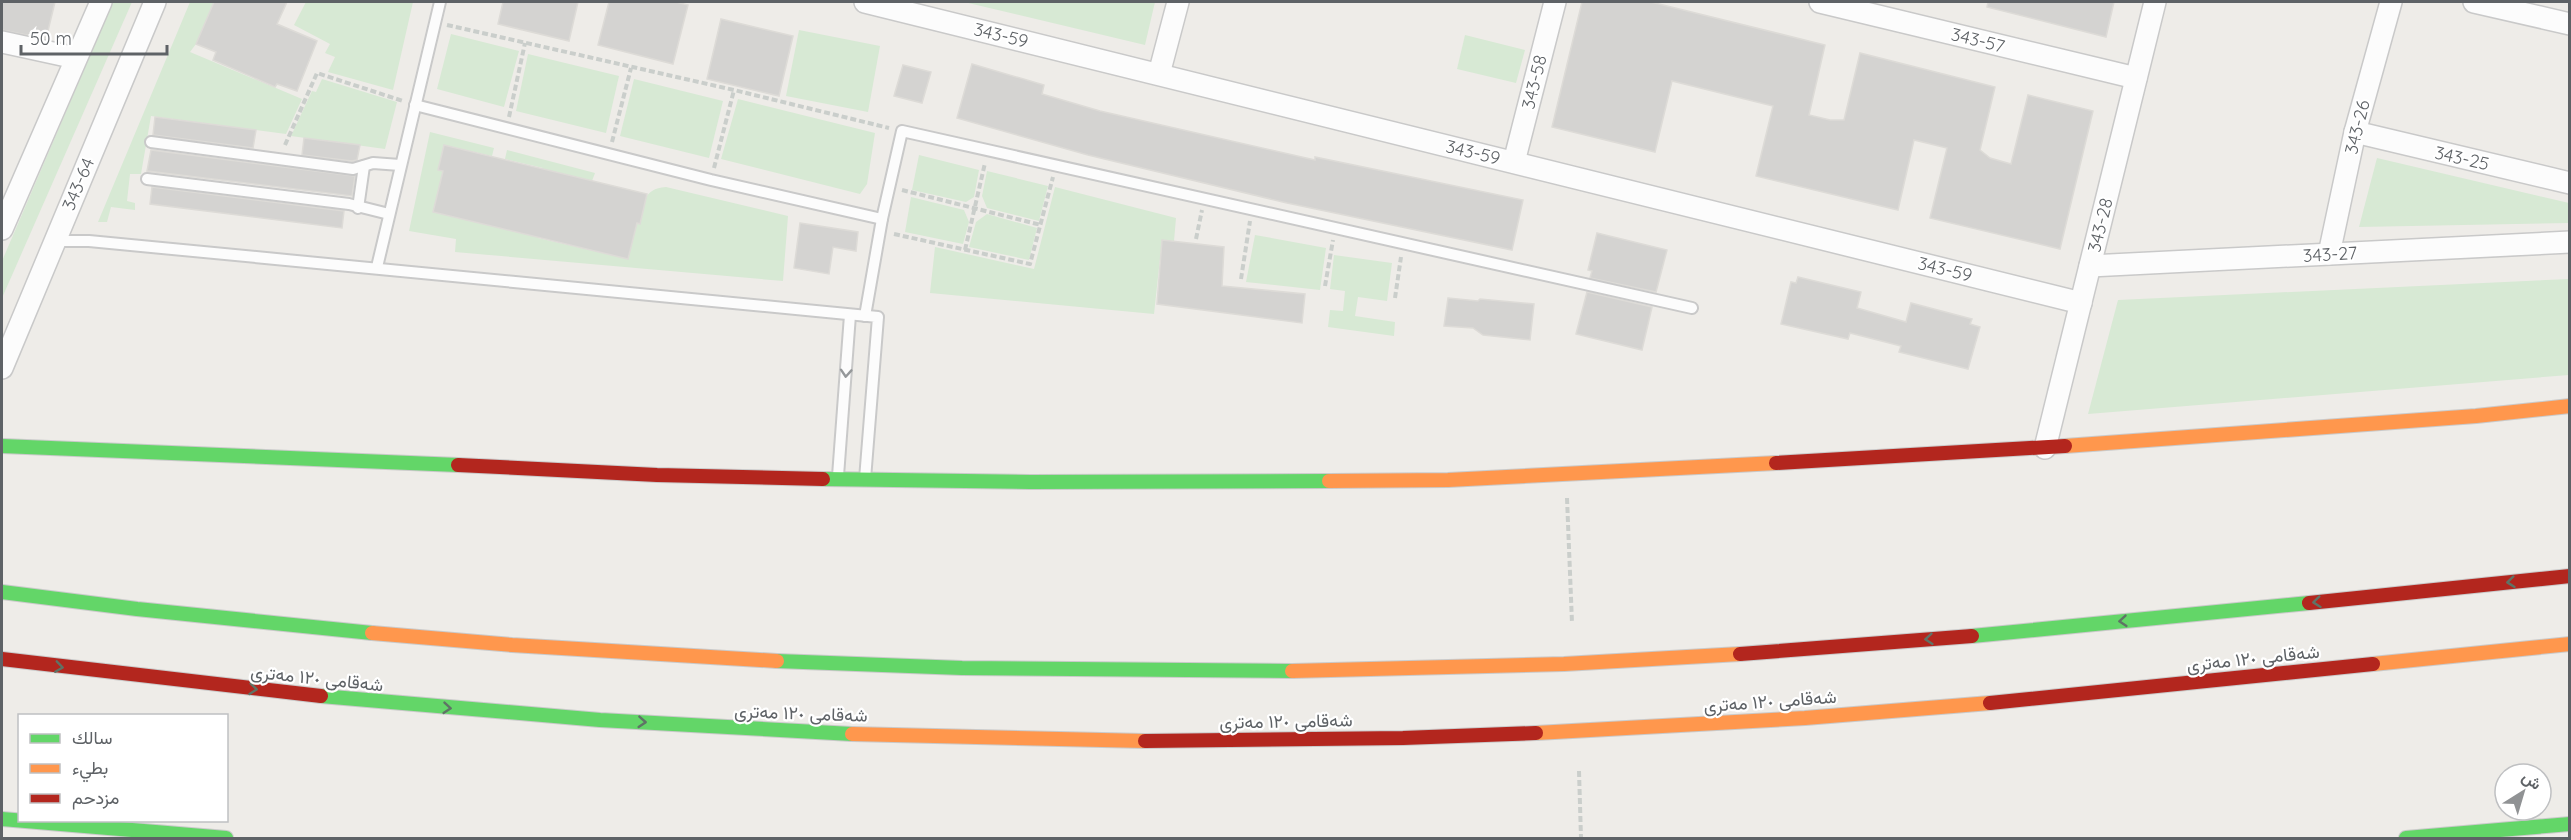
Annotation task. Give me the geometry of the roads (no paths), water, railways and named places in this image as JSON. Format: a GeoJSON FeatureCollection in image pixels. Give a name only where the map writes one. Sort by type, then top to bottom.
{"type":"FeatureCollection","features":[{"type":"Feature","properties":{"kind":"main road"},"geometry":{"type":"LineString","coordinates":[[2,446],[302,457],[657,475],[1030,482],[1448,480],[2045,448],[2476,416],[2570,406]]}},
{"type":"Feature","properties":{"kind":"main road"},"geometry":{"type":"LineString","coordinates":[[2,592],[272,623],[524,647],[676,657],[944,668],[1141,672],[1344,671],[1567,664],[1883,643],[2570,576]]}},
{"type":"Feature","properties":{"kind":"main road","name":"شەقامی ١٢٠ مەتری"},"geometry":{"type":"LineString","coordinates":[[2,659],[301,695],[531,716],[792,732],[1232,740],[1389,738],[1600,730],[1928,709],[2570,644]]}},
{"type":"Feature","properties":{"kind":"main road"},"geometry":{"type":"LineString","coordinates":[[2,819],[18,820]]}},
{"type":"Feature","properties":{"kind":"main road"},"geometry":{"type":"LineString","coordinates":[[37,822],[226,838]]}},
{"type":"Feature","properties":{"kind":"main road"},"geometry":{"type":"LineString","coordinates":[[2406,838],[2570,824]]}},
{"type":"Feature","properties":{"kind":"street"},"geometry":{"type":"LineString","coordinates":[[2,229],[7,205],[101,2]]}},
{"type":"Feature","properties":{"kind":"street","name":"343-64"},"geometry":{"type":"LineString","coordinates":[[2,368],[53,241],[155,2]]}},
{"type":"Feature","properties":{"kind":"street","name":"343-59"},"geometry":{"type":"LineString","coordinates":[[865,2],[2081,303]]}},
{"type":"Feature","properties":{"kind":"street"},"geometry":{"type":"LineString","coordinates":[[1159,74],[1178,2]]}},
{"type":"Feature","properties":{"kind":"street","name":"343-58"},"geometry":{"type":"LineString","coordinates":[[1514,162],[1554,2]]}},
{"type":"Feature","properties":{"kind":"street","name":"343-57"},"geometry":{"type":"LineString","coordinates":[[1820,2],[2136,78]]}},
{"type":"Feature","properties":{"kind":"street","name":"343-28"},"geometry":{"type":"LineString","coordinates":[[2045,448],[2155,2]]}},
{"type":"Feature","properties":{"kind":"street","name":"343-26"},"geometry":{"type":"LineString","coordinates":[[2329,254],[2355,132],[2391,2]]}},
{"type":"Feature","properties":{"kind":"street"},"geometry":{"type":"LineString","coordinates":[[2474,2],[2570,24]]}},
{"type":"Feature","properties":{"kind":"street"},"geometry":{"type":"LineString","coordinates":[[2,42],[76,58]]}},
{"type":"Feature","properties":{"kind":"street","name":"343-25"},"geometry":{"type":"LineString","coordinates":[[2355,132],[2570,183]]}},
{"type":"Feature","properties":{"kind":"street","name":"343-27"},"geometry":{"type":"LineString","coordinates":[[2090,266],[2570,242]]}},
{"type":"Feature","properties":{"kind":"lane"},"geometry":{"type":"LineString","coordinates":[[377,267],[440,2]]}},
{"type":"Feature","properties":{"kind":"lane"},"geometry":{"type":"LineString","coordinates":[[415,105],[711,180],[882,219]]}},
{"type":"Feature","properties":{"kind":"lane"},"geometry":{"type":"LineString","coordinates":[[865,316],[882,219],[902,131],[1692,308]]}},
{"type":"Feature","properties":{"kind":"lane"},"geometry":{"type":"LineString","coordinates":[[151,142],[353,169],[374,163],[400,165]]}},
{"type":"Feature","properties":{"kind":"lane"},"geometry":{"type":"LineString","coordinates":[[358,208],[364,166]]}},
{"type":"Feature","properties":{"kind":"lane"},"geometry":{"type":"LineString","coordinates":[[147,179],[349,204],[389,214]]}},
{"type":"Feature","properties":{"kind":"lane"},"geometry":{"type":"LineString","coordinates":[[53,241],[89,241],[377,267],[878,317],[865,479]]}},
{"type":"Feature","properties":{"kind":"lane"},"geometry":{"type":"LineString","coordinates":[[838,479],[850,315]]}}]}
